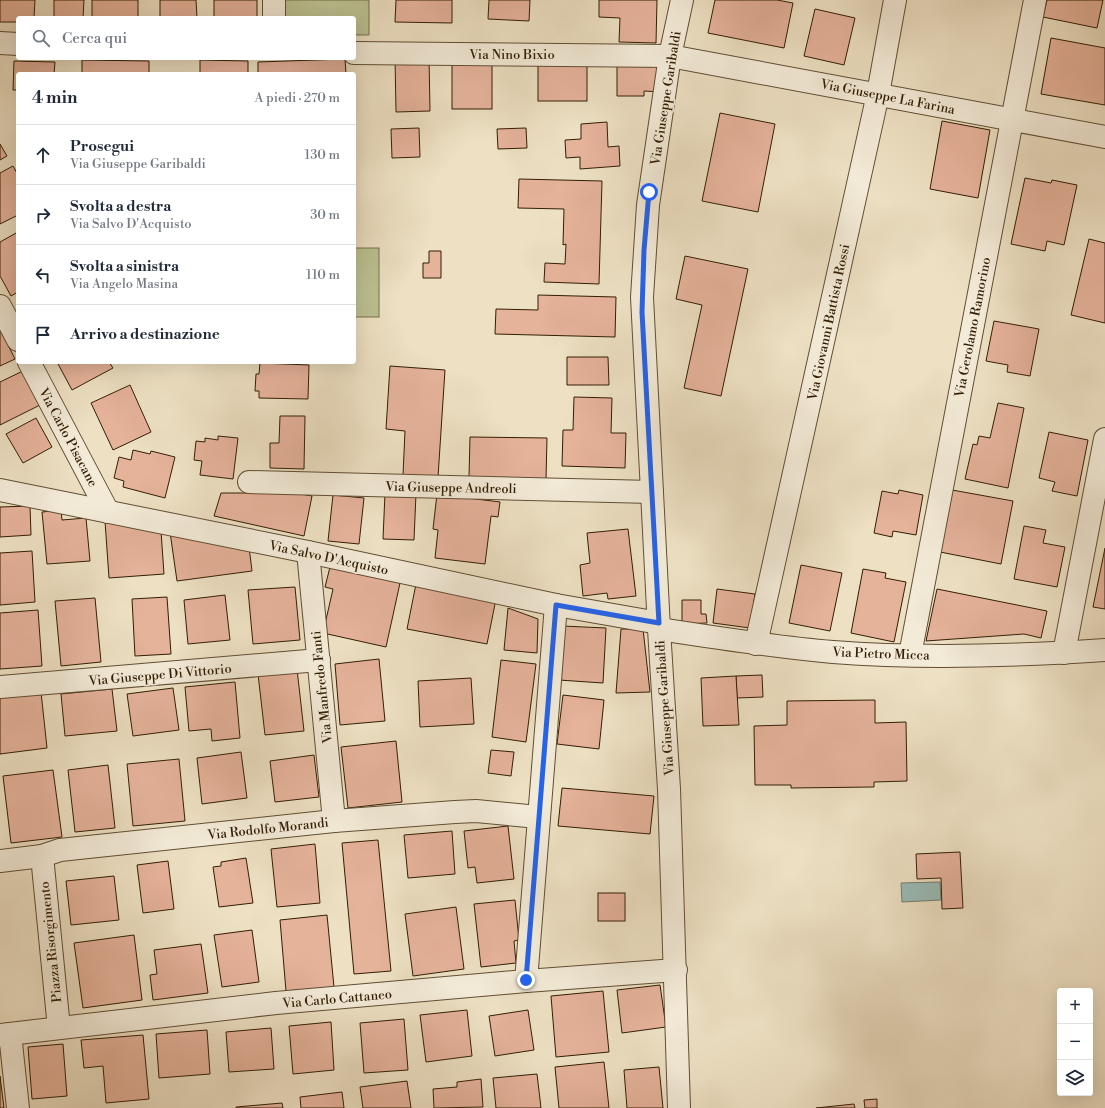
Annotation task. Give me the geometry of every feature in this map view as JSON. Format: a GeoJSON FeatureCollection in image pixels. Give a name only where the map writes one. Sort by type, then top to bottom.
{"type":"FeatureCollection","features":[{"type":"Feature","properties":{"kind":"street"},"geometry":{"type":"LineString","coordinates":[[274,0],[274,16]]}},
{"type":"Feature","properties":{"kind":"street","name":"Via Giuseppe Garibaldi"},"geometry":{"type":"LineString","coordinates":[[679,1108],[676,970],[669,789],[642,312],[642,278],[648,205],[670,56],[682,0]]}},
{"type":"Feature","properties":{"kind":"street","name":"Via Giovanni Battista Rossi"},"geometry":{"type":"LineString","coordinates":[[756,644],[878,94],[895,0]]}},
{"type":"Feature","properties":{"kind":"street","name":"Via Gerolamo Ramorino"},"geometry":{"type":"LineString","coordinates":[[910,655],[1011,119],[1035,0]]}},
{"type":"Feature","properties":{"kind":"street"},"geometry":{"type":"LineString","coordinates":[[0,43],[16,44]]}},
{"type":"Feature","properties":{"kind":"street","name":"Via Nino Bixio"},"geometry":{"type":"LineString","coordinates":[[356,53],[670,56]]}},
{"type":"Feature","properties":{"kind":"street","name":"Via Giuseppe La Farina"},"geometry":{"type":"LineString","coordinates":[[670,56],[1105,137]]}},
{"type":"Feature","properties":{"kind":"street"},"geometry":{"type":"LineString","coordinates":[[0,306],[16,336]]}},
{"type":"Feature","properties":{"kind":"street","name":"Via Carlo Pisacane"},"geometry":{"type":"LineString","coordinates":[[30,364],[108,512]]}},
{"type":"Feature","properties":{"kind":"street"},"geometry":{"type":"LineString","coordinates":[[1064,653],[1105,439]]}},
{"type":"Feature","properties":{"kind":"street","name":"Via Giuseppe Andreoli"},"geometry":{"type":"LineString","coordinates":[[249,482],[652,492]]}},
{"type":"Feature","properties":{"kind":"street","name":"Via Salvo D'Acquisto"},"geometry":{"type":"LineString","coordinates":[[0,490],[308,552],[659,626]]}},
{"type":"Feature","properties":{"kind":"street","name":"Via Manfredo Fanti"},"geometry":{"type":"LineString","coordinates":[[308,552],[334,821]]}},
{"type":"Feature","properties":{"kind":"street"},"geometry":{"type":"LineString","coordinates":[[526,980],[556,605]]}},
{"type":"Feature","properties":{"kind":"street","name":"Via Pietro Micca"},"geometry":{"type":"LineString","coordinates":[[659,626],[756,644],[833,652],[986,656],[1105,650]]}},
{"type":"Feature","properties":{"kind":"street","name":"Via Giuseppe Di Vittorio"},"geometry":{"type":"LineString","coordinates":[[0,688],[319,660]]}},
{"type":"Feature","properties":{"kind":"street","name":"Via Rodolfo Morandi"},"geometry":{"type":"LineString","coordinates":[[0,861],[42,856],[60,850],[334,821],[476,811],[538,817]]}},
{"type":"Feature","properties":{"kind":"street","name":"Piazza Risorgimento"},"geometry":{"type":"LineString","coordinates":[[42,856],[59,1028]]}},
{"type":"Feature","properties":{"kind":"street","name":"Via Carlo Cattaneo"},"geometry":{"type":"LineString","coordinates":[[5,1034],[276,1003],[526,980],[676,970]]}},
{"type":"Feature","properties":{"kind":"street"},"geometry":{"type":"LineString","coordinates":[[5,1034],[18,1108]]}},
{"type":"Feature","properties":{"kind":"green space"},"geometry":{"type":"Polygon","coordinates":[[[278,0],[369,0],[369,35],[356,35],[356,16],[278,16],[278,0]]]}},
{"type":"Feature","properties":{"kind":"green space"},"geometry":{"type":"Polygon","coordinates":[[[356,248],[379,248],[379,317],[356,317],[356,248]]]}},
{"type":"Feature","properties":{"kind":"water"},"geometry":{"type":"Polygon","coordinates":[[[940,882],[941,900],[902,902],[901,883],[940,882]]]}},
{"type":"Feature","properties":{"kind":"building"},"geometry":{"type":"Polygon","coordinates":[[[0,0],[35,0],[34,16],[16,16],[16,22],[0,22],[0,0]]]}},
{"type":"Feature","properties":{"kind":"building"},"geometry":{"type":"Polygon","coordinates":[[[54,0],[84,0],[83,16],[54,16],[54,0]]]}},
{"type":"Feature","properties":{"kind":"building"},"geometry":{"type":"Polygon","coordinates":[[[92,0],[138,0],[138,16],[92,16],[92,0]]]}},
{"type":"Feature","properties":{"kind":"building"},"geometry":{"type":"Polygon","coordinates":[[[160,0],[196,0],[197,16],[160,16],[160,0]]]}},
{"type":"Feature","properties":{"kind":"building"},"geometry":{"type":"Polygon","coordinates":[[[214,0],[257,0],[257,16],[214,16],[214,0]]]}},
{"type":"Feature","properties":{"kind":"building"},"geometry":{"type":"Polygon","coordinates":[[[396,0],[452,0],[452,23],[395,22],[396,0]]]}},
{"type":"Feature","properties":{"kind":"building"},"geometry":{"type":"Polygon","coordinates":[[[489,0],[530,0],[529,21],[488,19],[489,0]]]}},
{"type":"Feature","properties":{"kind":"building"},"geometry":{"type":"Polygon","coordinates":[[[599,0],[657,0],[656,43],[619,42],[620,18],[599,17],[599,0]]]}},
{"type":"Feature","properties":{"kind":"building"},"geometry":{"type":"Polygon","coordinates":[[[715,0],[777,0],[793,3],[784,48],[708,33],[715,0]]]}},
{"type":"Feature","properties":{"kind":"building"},"geometry":{"type":"Polygon","coordinates":[[[1047,0],[1103,0],[1097,28],[1043,17],[1047,0]]]}},
{"type":"Feature","properties":{"kind":"building"},"geometry":{"type":"Polygon","coordinates":[[[815,9],[855,18],[844,65],[804,56],[815,9]]]}},
{"type":"Feature","properties":{"kind":"building"},"geometry":{"type":"Polygon","coordinates":[[[1051,38],[1105,48],[1105,105],[1041,94],[1051,38]]]}},
{"type":"Feature","properties":{"kind":"building"},"geometry":{"type":"Polygon","coordinates":[[[395,57],[429,57],[430,111],[396,112],[395,57]]]}},
{"type":"Feature","properties":{"kind":"building"},"geometry":{"type":"Polygon","coordinates":[[[617,58],[661,59],[661,92],[644,91],[644,96],[617,96],[617,58]]]}},
{"type":"Feature","properties":{"kind":"building"},"geometry":{"type":"Polygon","coordinates":[[[82,60],[149,61],[149,72],[82,72],[82,60]]]}},
{"type":"Feature","properties":{"kind":"building"},"geometry":{"type":"Polygon","coordinates":[[[200,60],[248,61],[248,72],[200,72],[200,60]]]}},
{"type":"Feature","properties":{"kind":"building"},"geometry":{"type":"Polygon","coordinates":[[[345,60],[346,72],[258,72],[258,62],[345,60]]]}},
{"type":"Feature","properties":{"kind":"building"},"geometry":{"type":"Polygon","coordinates":[[[538,60],[587,60],[587,101],[538,101],[538,60]]]}},
{"type":"Feature","properties":{"kind":"building"},"geometry":{"type":"Polygon","coordinates":[[[14,61],[55,62],[54,72],[16,72],[16,90],[13,90],[14,61]]]}},
{"type":"Feature","properties":{"kind":"building"},"geometry":{"type":"Polygon","coordinates":[[[452,64],[492,64],[492,109],[452,109],[452,64]]]}},
{"type":"Feature","properties":{"kind":"building"},"geometry":{"type":"Polygon","coordinates":[[[720,113],[775,124],[758,212],[702,201],[720,113]]]}},
{"type":"Feature","properties":{"kind":"building"},"geometry":{"type":"Polygon","coordinates":[[[942,121],[990,130],[978,198],[930,189],[942,121]]]}},
{"type":"Feature","properties":{"kind":"building"},"geometry":{"type":"Polygon","coordinates":[[[607,122],[608,147],[619,146],[620,166],[580,169],[580,157],[566,158],[565,140],[581,139],[581,124],[607,122]]]}},
{"type":"Feature","properties":{"kind":"building"},"geometry":{"type":"Polygon","coordinates":[[[419,128],[420,157],[392,158],[391,129],[419,128]]]}},
{"type":"Feature","properties":{"kind":"building"},"geometry":{"type":"Polygon","coordinates":[[[526,128],[527,148],[498,149],[497,129],[526,128]]]}},
{"type":"Feature","properties":{"kind":"building"},"geometry":{"type":"Polygon","coordinates":[[[0,144],[7,156],[0,160],[0,144]]]}},
{"type":"Feature","properties":{"kind":"building"},"geometry":{"type":"Polygon","coordinates":[[[13,166],[16,171],[16,216],[0,224],[0,173],[13,166]]]}},
{"type":"Feature","properties":{"kind":"building"},"geometry":{"type":"Polygon","coordinates":[[[1025,178],[1051,183],[1052,180],[1077,185],[1064,245],[1047,241],[1045,251],[1011,244],[1025,178]]]}},
{"type":"Feature","properties":{"kind":"building"},"geometry":{"type":"Polygon","coordinates":[[[519,179],[602,181],[599,284],[544,282],[545,263],[565,264],[566,244],[563,245],[564,209],[518,208],[519,179]]]}},
{"type":"Feature","properties":{"kind":"building"},"geometry":{"type":"Polygon","coordinates":[[[16,233],[16,293],[11,296],[0,276],[0,242],[16,233]]]}},
{"type":"Feature","properties":{"kind":"building"},"geometry":{"type":"Polygon","coordinates":[[[1089,239],[1105,243],[1105,323],[1071,315],[1089,239]]]}},
{"type":"Feature","properties":{"kind":"building"},"geometry":{"type":"Polygon","coordinates":[[[429,251],[441,251],[441,278],[423,278],[423,263],[429,263],[429,251]]]}},
{"type":"Feature","properties":{"kind":"building"},"geometry":{"type":"Polygon","coordinates":[[[685,256],[748,269],[721,396],[684,388],[702,305],[676,299],[685,256]]]}},
{"type":"Feature","properties":{"kind":"building"},"geometry":{"type":"Polygon","coordinates":[[[538,295],[616,297],[615,337],[495,334],[496,309],[538,310],[538,295]]]}},
{"type":"Feature","properties":{"kind":"building"},"geometry":{"type":"Polygon","coordinates":[[[994,321],[1039,329],[1030,376],[1007,372],[1008,365],[986,361],[994,321]]]}},
{"type":"Feature","properties":{"kind":"building"},"geometry":{"type":"Polygon","coordinates":[[[0,329],[15,359],[0,366],[0,329]]]}},
{"type":"Feature","properties":{"kind":"building"},"geometry":{"type":"Polygon","coordinates":[[[567,357],[608,357],[609,385],[567,385],[567,357]]]}},
{"type":"Feature","properties":{"kind":"building"},"geometry":{"type":"Polygon","coordinates":[[[58,364],[110,364],[113,368],[72,390],[58,364]]]}},
{"type":"Feature","properties":{"kind":"building"},"geometry":{"type":"Polygon","coordinates":[[[260,364],[309,365],[308,399],[259,398],[259,391],[255,391],[256,374],[259,374],[260,364]]]}},
{"type":"Feature","properties":{"kind":"building"},"geometry":{"type":"Polygon","coordinates":[[[390,366],[445,370],[438,477],[403,475],[405,431],[386,429],[390,366]]]}},
{"type":"Feature","properties":{"kind":"building"},"geometry":{"type":"Polygon","coordinates":[[[27,369],[44,403],[0,425],[0,382],[27,369]]]}},
{"type":"Feature","properties":{"kind":"building"},"geometry":{"type":"Polygon","coordinates":[[[130,385],[151,432],[113,450],[91,403],[130,385]]]}},
{"type":"Feature","properties":{"kind":"building"},"geometry":{"type":"Polygon","coordinates":[[[574,397],[612,398],[611,433],[626,433],[625,468],[562,466],[563,430],[573,430],[574,397]]]}},
{"type":"Feature","properties":{"kind":"building"},"geometry":{"type":"Polygon","coordinates":[[[998,403],[1024,408],[1008,488],[965,479],[973,444],[977,445],[979,436],[990,438],[998,403]]]}},
{"type":"Feature","properties":{"kind":"building"},"geometry":{"type":"Polygon","coordinates":[[[280,416],[305,416],[304,469],[270,468],[270,443],[279,443],[280,416]]]}},
{"type":"Feature","properties":{"kind":"building"},"geometry":{"type":"Polygon","coordinates":[[[36,418],[52,447],[23,463],[6,434],[36,418]]]}},
{"type":"Feature","properties":{"kind":"building"},"geometry":{"type":"Polygon","coordinates":[[[1049,432],[1088,440],[1077,496],[1052,491],[1055,482],[1039,478],[1049,432]]]}},
{"type":"Feature","properties":{"kind":"building"},"geometry":{"type":"Polygon","coordinates":[[[218,436],[238,438],[233,479],[200,475],[202,461],[194,460],[196,441],[205,442],[205,438],[218,440],[218,436]]]}},
{"type":"Feature","properties":{"kind":"building"},"geometry":{"type":"Polygon","coordinates":[[[470,437],[547,438],[546,479],[469,477],[470,437]]]}},
{"type":"Feature","properties":{"kind":"building"},"geometry":{"type":"Polygon","coordinates":[[[133,450],[150,454],[151,451],[175,457],[165,498],[123,487],[124,481],[114,478],[119,457],[131,460],[133,450]]]}},
{"type":"Feature","properties":{"kind":"building"},"geometry":{"type":"Polygon","coordinates":[[[268,488],[312,496],[304,536],[214,516],[221,493],[266,493],[268,488]]]}},
{"type":"Feature","properties":{"kind":"building"},"geometry":{"type":"Polygon","coordinates":[[[899,490],[923,495],[916,535],[893,531],[892,537],[874,533],[882,491],[898,494],[899,490]]]}},
{"type":"Feature","properties":{"kind":"building"},"geometry":{"type":"Polygon","coordinates":[[[952,490],[1013,501],[1001,564],[940,552],[952,490]]]}},
{"type":"Feature","properties":{"kind":"building"},"geometry":{"type":"Polygon","coordinates":[[[385,493],[416,494],[414,540],[383,539],[385,493]]]}},
{"type":"Feature","properties":{"kind":"building"},"geometry":{"type":"Polygon","coordinates":[[[437,494],[500,502],[498,517],[491,516],[485,564],[435,558],[438,530],[433,529],[437,494]]]}},
{"type":"Feature","properties":{"kind":"building"},"geometry":{"type":"Polygon","coordinates":[[[333,495],[364,498],[359,544],[328,541],[333,495]]]}},
{"type":"Feature","properties":{"kind":"building"},"geometry":{"type":"Polygon","coordinates":[[[30,506],[31,535],[0,537],[0,507],[30,506]]]}},
{"type":"Feature","properties":{"kind":"building"},"geometry":{"type":"Polygon","coordinates":[[[61,510],[62,520],[86,518],[90,561],[47,564],[42,512],[61,510]]]}},
{"type":"Feature","properties":{"kind":"building"},"geometry":{"type":"Polygon","coordinates":[[[105,521],[161,531],[164,574],[109,578],[105,521]]]}},
{"type":"Feature","properties":{"kind":"building"},"geometry":{"type":"Polygon","coordinates":[[[1024,526],[1046,530],[1043,543],[1065,547],[1057,587],[1014,579],[1024,526]]]}},
{"type":"Feature","properties":{"kind":"building"},"geometry":{"type":"Polygon","coordinates":[[[628,529],[636,596],[608,599],[607,593],[583,596],[580,565],[590,563],[587,533],[628,529]]]}},
{"type":"Feature","properties":{"kind":"building"},"geometry":{"type":"Polygon","coordinates":[[[170,532],[249,547],[252,571],[177,581],[170,532]]]}},
{"type":"Feature","properties":{"kind":"building"},"geometry":{"type":"Polygon","coordinates":[[[1105,548],[1105,609],[1093,607],[1105,548]]]}},
{"type":"Feature","properties":{"kind":"building"},"geometry":{"type":"Polygon","coordinates":[[[32,551],[35,602],[0,605],[0,553],[32,551]]]}},
{"type":"Feature","properties":{"kind":"building"},"geometry":{"type":"Polygon","coordinates":[[[801,565],[842,573],[830,631],[789,623],[801,565]]]}},
{"type":"Feature","properties":{"kind":"building"},"geometry":{"type":"Polygon","coordinates":[[[330,567],[400,583],[386,647],[323,633],[333,589],[325,587],[330,567]]]}},
{"type":"Feature","properties":{"kind":"building"},"geometry":{"type":"Polygon","coordinates":[[[863,569],[886,573],[885,578],[906,582],[894,642],[851,633],[863,569]]]}},
{"type":"Feature","properties":{"kind":"building"},"geometry":{"type":"Polygon","coordinates":[[[416,584],[496,599],[487,644],[407,629],[416,584]]]}},
{"type":"Feature","properties":{"kind":"building"},"geometry":{"type":"Polygon","coordinates":[[[295,587],[300,640],[253,644],[248,590],[295,587]]]}},
{"type":"Feature","properties":{"kind":"building"},"geometry":{"type":"Polygon","coordinates":[[[717,589],[755,594],[750,628],[713,623],[717,589]]]}},
{"type":"Feature","properties":{"kind":"building"},"geometry":{"type":"Polygon","coordinates":[[[937,589],[1047,611],[1041,638],[1024,634],[926,641],[937,589]]]}},
{"type":"Feature","properties":{"kind":"building"},"geometry":{"type":"Polygon","coordinates":[[[225,595],[230,640],[188,644],[184,600],[225,595]]]}},
{"type":"Feature","properties":{"kind":"building"},"geometry":{"type":"Polygon","coordinates":[[[167,597],[171,654],[135,656],[132,599],[167,597]]]}},
{"type":"Feature","properties":{"kind":"building"},"geometry":{"type":"Polygon","coordinates":[[[95,598],[101,662],[61,666],[55,601],[95,598]]]}},
{"type":"Feature","properties":{"kind":"building"},"geometry":{"type":"Polygon","coordinates":[[[682,600],[701,600],[701,614],[706,614],[707,623],[682,624],[682,600]]]}},
{"type":"Feature","properties":{"kind":"building"},"geometry":{"type":"Polygon","coordinates":[[[508,608],[538,619],[537,653],[504,650],[508,608]]]}},
{"type":"Feature","properties":{"kind":"building"},"geometry":{"type":"Polygon","coordinates":[[[38,610],[42,666],[0,669],[0,613],[38,610]]]}},
{"type":"Feature","properties":{"kind":"building"},"geometry":{"type":"Polygon","coordinates":[[[562,626],[606,628],[603,683],[559,680],[562,626]]]}},
{"type":"Feature","properties":{"kind":"building"},"geometry":{"type":"Polygon","coordinates":[[[621,629],[643,629],[650,692],[616,693],[621,629]]]}},
{"type":"Feature","properties":{"kind":"building"},"geometry":{"type":"Polygon","coordinates":[[[379,659],[385,721],[340,725],[335,664],[379,659]]]}},
{"type":"Feature","properties":{"kind":"building"},"geometry":{"type":"Polygon","coordinates":[[[501,660],[536,664],[526,742],[492,737],[501,660]]]}},
{"type":"Feature","properties":{"kind":"building"},"geometry":{"type":"Polygon","coordinates":[[[297,669],[304,731],[265,735],[258,674],[297,669]]]}},
{"type":"Feature","properties":{"kind":"building"},"geometry":{"type":"Polygon","coordinates":[[[762,675],[763,697],[737,698],[736,676],[762,675]]]}},
{"type":"Feature","properties":{"kind":"building"},"geometry":{"type":"Polygon","coordinates":[[[736,676],[739,725],[703,726],[701,678],[736,676]]]}},
{"type":"Feature","properties":{"kind":"building"},"geometry":{"type":"Polygon","coordinates":[[[471,678],[474,724],[420,727],[418,681],[471,678]]]}},
{"type":"Feature","properties":{"kind":"building"},"geometry":{"type":"Polygon","coordinates":[[[235,682],[240,738],[212,741],[211,729],[189,731],[185,687],[235,682]]]}},
{"type":"Feature","properties":{"kind":"building"},"geometry":{"type":"Polygon","coordinates":[[[173,688],[179,730],[133,736],[127,694],[173,688]]]}},
{"type":"Feature","properties":{"kind":"building"},"geometry":{"type":"Polygon","coordinates":[[[112,689],[117,731],[65,736],[61,694],[112,689]]]}},
{"type":"Feature","properties":{"kind":"building"},"geometry":{"type":"Polygon","coordinates":[[[41,692],[47,748],[0,754],[0,697],[41,692]]]}},
{"type":"Feature","properties":{"kind":"building"},"geometry":{"type":"Polygon","coordinates":[[[563,695],[604,700],[599,749],[557,744],[563,695]]]}},
{"type":"Feature","properties":{"kind":"building"},"geometry":{"type":"Polygon","coordinates":[[[875,700],[875,723],[906,722],[907,781],[874,782],[874,787],[791,788],[791,785],[755,785],[754,726],[787,725],[787,701],[875,700]]]}},
{"type":"Feature","properties":{"kind":"building"},"geometry":{"type":"Polygon","coordinates":[[[396,741],[402,802],[348,808],[341,747],[396,741]]]}},
{"type":"Feature","properties":{"kind":"building"},"geometry":{"type":"Polygon","coordinates":[[[491,750],[514,752],[511,776],[488,773],[491,750]]]}},
{"type":"Feature","properties":{"kind":"building"},"geometry":{"type":"Polygon","coordinates":[[[241,752],[247,798],[202,804],[197,758],[241,752]]]}},
{"type":"Feature","properties":{"kind":"building"},"geometry":{"type":"Polygon","coordinates":[[[314,755],[319,797],[275,802],[270,761],[314,755]]]}},
{"type":"Feature","properties":{"kind":"building"},"geometry":{"type":"Polygon","coordinates":[[[179,759],[185,821],[133,826],[127,764],[179,759]]]}},
{"type":"Feature","properties":{"kind":"building"},"geometry":{"type":"Polygon","coordinates":[[[108,765],[115,828],[75,832],[68,770],[108,765]]]}},
{"type":"Feature","properties":{"kind":"building"},"geometry":{"type":"Polygon","coordinates":[[[53,770],[62,837],[11,843],[3,776],[53,770]]]}},
{"type":"Feature","properties":{"kind":"building"},"geometry":{"type":"Polygon","coordinates":[[[562,788],[654,796],[650,834],[558,826],[562,788]]]}},
{"type":"Feature","properties":{"kind":"building"},"geometry":{"type":"Polygon","coordinates":[[[508,826],[514,879],[477,883],[475,867],[468,868],[464,831],[508,826]]]}},
{"type":"Feature","properties":{"kind":"building"},"geometry":{"type":"Polygon","coordinates":[[[452,831],[455,874],[408,878],[404,835],[452,831]]]}},
{"type":"Feature","properties":{"kind":"building"},"geometry":{"type":"Polygon","coordinates":[[[378,840],[391,971],[354,974],[342,843],[378,840]]]}},
{"type":"Feature","properties":{"kind":"building"},"geometry":{"type":"Polygon","coordinates":[[[315,844],[320,903],[277,907],[271,849],[315,844]]]}},
{"type":"Feature","properties":{"kind":"building"},"geometry":{"type":"Polygon","coordinates":[[[960,852],[963,908],[942,909],[941,878],[917,879],[916,854],[960,852]]]}},
{"type":"Feature","properties":{"kind":"building"},"geometry":{"type":"Polygon","coordinates":[[[246,858],[253,903],[219,907],[213,867],[221,866],[221,862],[246,858]]]}},
{"type":"Feature","properties":{"kind":"building"},"geometry":{"type":"Polygon","coordinates":[[[168,861],[174,909],[143,913],[137,865],[168,861]]]}},
{"type":"Feature","properties":{"kind":"building"},"geometry":{"type":"Polygon","coordinates":[[[114,876],[119,920],[71,925],[66,881],[114,876]]]}},
{"type":"Feature","properties":{"kind":"building"},"geometry":{"type":"Polygon","coordinates":[[[598,893],[625,893],[625,921],[598,921],[598,893]]]}},
{"type":"Feature","properties":{"kind":"building"},"geometry":{"type":"Polygon","coordinates":[[[515,900],[519,940],[514,941],[516,963],[481,967],[474,904],[515,900]]]}},
{"type":"Feature","properties":{"kind":"building"},"geometry":{"type":"Polygon","coordinates":[[[456,907],[464,969],[413,976],[405,914],[456,907]]]}},
{"type":"Feature","properties":{"kind":"building"},"geometry":{"type":"Polygon","coordinates":[[[327,915],[334,987],[286,991],[280,920],[327,915]]]}},
{"type":"Feature","properties":{"kind":"building"},"geometry":{"type":"Polygon","coordinates":[[[252,930],[259,982],[222,987],[214,935],[252,930]]]}},
{"type":"Feature","properties":{"kind":"building"},"geometry":{"type":"Polygon","coordinates":[[[134,935],[142,1000],[83,1008],[74,943],[134,935]]]}},
{"type":"Feature","properties":{"kind":"building"},"geometry":{"type":"Polygon","coordinates":[[[201,944],[208,993],[153,1000],[150,975],[157,974],[154,950],[201,944]]]}},
{"type":"Feature","properties":{"kind":"building"},"geometry":{"type":"Polygon","coordinates":[[[660,985],[666,1027],[622,1033],[617,990],[660,985]]]}},
{"type":"Feature","properties":{"kind":"building"},"geometry":{"type":"Polygon","coordinates":[[[603,991],[609,1052],[556,1057],[551,996],[603,991]]]}},
{"type":"Feature","properties":{"kind":"building"},"geometry":{"type":"Polygon","coordinates":[[[467,1010],[472,1056],[426,1062],[420,1015],[467,1010]]]}},
{"type":"Feature","properties":{"kind":"building"},"geometry":{"type":"Polygon","coordinates":[[[528,1010],[534,1050],[495,1056],[489,1016],[528,1010]]]}},
{"type":"Feature","properties":{"kind":"building"},"geometry":{"type":"Polygon","coordinates":[[[404,1019],[408,1070],[364,1073],[360,1023],[404,1019]]]}},
{"type":"Feature","properties":{"kind":"building"},"geometry":{"type":"Polygon","coordinates":[[[331,1022],[334,1070],[293,1074],[289,1026],[331,1022]]]}},
{"type":"Feature","properties":{"kind":"building"},"geometry":{"type":"Polygon","coordinates":[[[271,1028],[274,1069],[229,1072],[226,1032],[271,1028]]]}},
{"type":"Feature","properties":{"kind":"building"},"geometry":{"type":"Polygon","coordinates":[[[207,1030],[210,1074],[159,1078],[156,1034],[207,1030]]]}},
{"type":"Feature","properties":{"kind":"building"},"geometry":{"type":"Polygon","coordinates":[[[143,1035],[149,1099],[106,1103],[103,1066],[84,1068],[81,1040],[143,1035]]]}},
{"type":"Feature","properties":{"kind":"building"},"geometry":{"type":"Polygon","coordinates":[[[63,1044],[67,1096],[32,1099],[28,1047],[63,1044]]]}},
{"type":"Feature","properties":{"kind":"building"},"geometry":{"type":"Polygon","coordinates":[[[604,1062],[609,1108],[559,1108],[555,1067],[604,1062]]]}},
{"type":"Feature","properties":{"kind":"building"},"geometry":{"type":"Polygon","coordinates":[[[659,1067],[663,1108],[627,1108],[624,1070],[659,1067]]]}},
{"type":"Feature","properties":{"kind":"building"},"geometry":{"type":"Polygon","coordinates":[[[537,1074],[541,1108],[496,1108],[493,1078],[537,1074]]]}},
{"type":"Feature","properties":{"kind":"building"},"geometry":{"type":"Polygon","coordinates":[[[0,1076],[4,1108],[0,1108],[0,1076]]]}},
{"type":"Feature","properties":{"kind":"building"},"geometry":{"type":"Polygon","coordinates":[[[481,1079],[483,1107],[434,1108],[433,1089],[457,1087],[457,1082],[481,1079]]]}},
{"type":"Feature","properties":{"kind":"building"},"geometry":{"type":"Polygon","coordinates":[[[407,1081],[411,1108],[363,1108],[360,1087],[407,1081]]]}},
{"type":"Feature","properties":{"kind":"building"},"geometry":{"type":"Polygon","coordinates":[[[342,1092],[344,1108],[301,1108],[300,1097],[342,1092]]]}},
{"type":"Feature","properties":{"kind":"building"},"geometry":{"type":"Polygon","coordinates":[[[877,1099],[877,1108],[865,1108],[864,1100],[877,1099]]]}},
{"type":"Feature","properties":{"kind":"building"},"geometry":{"type":"Polygon","coordinates":[[[282,1103],[283,1108],[236,1108],[236,1107],[282,1103]]]}},
{"type":"Feature","properties":{"kind":"building"},"geometry":{"type":"Polygon","coordinates":[[[854,1104],[855,1108],[816,1108],[854,1104]]]}},
{"type":"Feature","properties":{"kind":"route"},"geometry":{"type":"LineString","coordinates":[[526,980],[556,605],[659,623],[642,312],[642,278],[649,192]]}}]}
